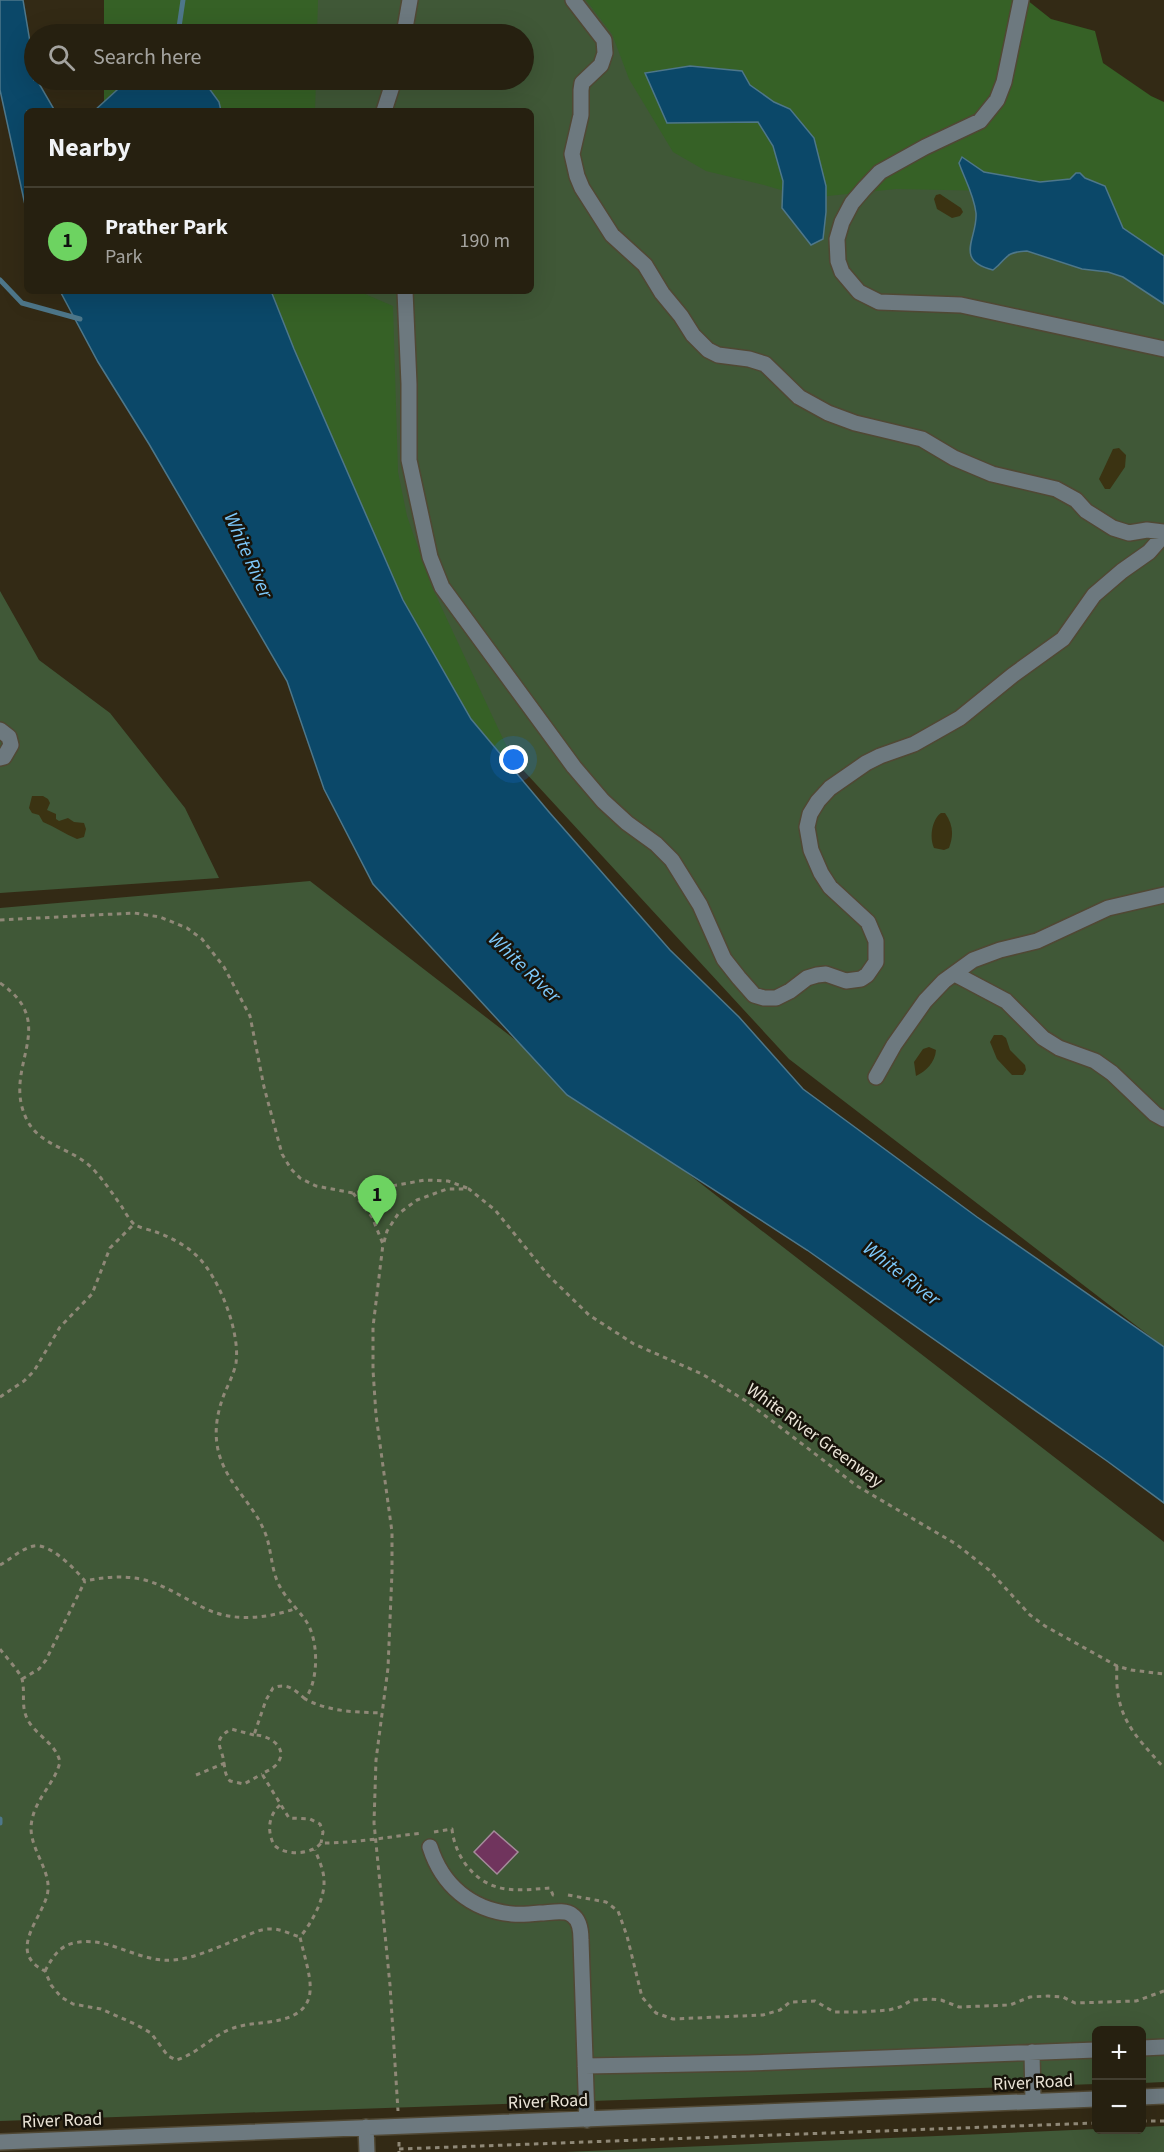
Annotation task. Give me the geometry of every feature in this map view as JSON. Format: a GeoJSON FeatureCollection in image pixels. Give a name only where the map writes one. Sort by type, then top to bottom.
{"type":"FeatureCollection","features":[{"type":"Feature","properties":{"kind":"street"},"geometry":{"type":"LineString","coordinates":[[406,24],[410,0]]}},
{"type":"Feature","properties":{"kind":"street"},"geometry":{"type":"LineString","coordinates":[[405,294],[409,460],[430,557],[442,587],[574,767],[603,801],[672,860],[700,904],[724,959],[754,995],[776,998],[790,992],[807,978],[817,975],[826,974],[846,981],[867,975],[876,962],[876,941],[867,922],[831,887],[821,873],[812,850],[807,827],[810,814],[818,801],[830,788],[866,763],[914,744],[960,718],[1013,675],[1063,639],[1094,595],[1149,552],[1164,534],[1147,530],[1129,533],[1113,528],[1086,511],[1076,500],[1056,489],[992,474],[954,458],[922,439],[855,423],[828,413],[799,397],[765,364],[749,359],[718,355],[708,350],[693,335],[645,265],[612,235],[582,188],[577,176],[572,154],[581,115],[580,90],[582,83],[601,65],[605,53],[604,39],[573,0]]}},
{"type":"Feature","properties":{"kind":"street"},"geometry":{"type":"LineString","coordinates":[[1021,0],[1004,82],[997,100],[980,121],[925,147],[880,172],[864,189],[852,203],[842,222],[837,239],[838,261],[842,272],[859,292],[879,302],[960,305],[1164,349]]}},
{"type":"Feature","properties":{"kind":"street"},"geometry":{"type":"LineString","coordinates":[[385,108],[391,90]]}},
{"type":"Feature","properties":{"kind":"street"},"geometry":{"type":"LineString","coordinates":[[0,730],[9,736],[11,745],[4,757],[0,758]]}},
{"type":"Feature","properties":{"kind":"street"},"geometry":{"type":"LineString","coordinates":[[876,1077],[894,1045],[926,1001],[944,981],[973,960],[1000,950],[1037,941],[1108,908],[1164,895]]}},
{"type":"Feature","properties":{"kind":"street"},"geometry":{"type":"LineString","coordinates":[[955,974],[1006,1001],[1043,1038],[1059,1048],[1095,1061],[1112,1073],[1155,1114],[1164,1119]]}},
{"type":"Feature","properties":{"kind":"street"},"geometry":{"type":"LineString","coordinates":[[430,1847],[446,1880],[468,1899],[485,1907],[512,1914],[567,1912],[577,1919],[581,1940],[587,2120]]}},
{"type":"Feature","properties":{"kind":"street"},"geometry":{"type":"LineString","coordinates":[[1146,2048],[1164,2047]]}},
{"type":"Feature","properties":{"kind":"street"},"geometry":{"type":"LineString","coordinates":[[585,2066],[1092,2050]]}},
{"type":"Feature","properties":{"kind":"street"},"geometry":{"type":"LineString","coordinates":[[1032,2052],[1033,2102]]}},
{"type":"Feature","properties":{"kind":"street"},"geometry":{"type":"LineString","coordinates":[[1146,2097],[1164,2097]]}},
{"type":"Feature","properties":{"kind":"street","name":"River Road"},"geometry":{"type":"LineString","coordinates":[[0,2142],[1092,2099]]}},
{"type":"Feature","properties":{"kind":"street"},"geometry":{"type":"LineString","coordinates":[[366,2127],[367,2152]]}},
{"type":"Feature","properties":{"kind":"path","name":"White River Greenway"},"geometry":{"type":"LineString","coordinates":[[0,920],[134,913],[173,921],[195,933],[224,967],[250,1016],[264,1087],[282,1154],[296,1174],[307,1183],[353,1193],[416,1180],[436,1179],[458,1183],[469,1189],[495,1210],[548,1275],[589,1315],[648,1352],[723,1385],[770,1418],[857,1486],[966,1551],[989,1570],[1030,1615],[1045,1626],[1117,1666],[1164,1674]]}},
{"type":"Feature","properties":{"kind":"path"},"geometry":{"type":"LineString","coordinates":[[0,983],[17,999],[28,1019],[29,1040],[21,1065],[19,1083],[20,1101],[28,1122],[43,1140],[71,1152],[91,1167],[134,1224],[179,1242],[199,1257],[209,1271],[222,1298],[232,1326],[237,1352],[234,1370],[220,1406],[216,1425],[218,1449],[228,1475],[264,1529],[276,1577],[294,1609],[305,1620],[314,1643],[314,1671],[309,1694],[305,1699]]}},
{"type":"Feature","properties":{"kind":"path"},"geometry":{"type":"LineString","coordinates":[[398,2115],[390,1985],[376,1838],[375,1776],[388,1668],[392,1532],[376,1415],[373,1327],[383,1244],[392,1222],[406,1207],[437,1191],[469,1189]]}},
{"type":"Feature","properties":{"kind":"path"},"geometry":{"type":"LineString","coordinates":[[353,1193],[372,1217],[383,1244]]}},
{"type":"Feature","properties":{"kind":"path"},"geometry":{"type":"LineString","coordinates":[[0,1397],[24,1381],[34,1371],[60,1327],[92,1294],[110,1248],[134,1224]]}},
{"type":"Feature","properties":{"kind":"path"},"geometry":{"type":"LineString","coordinates":[[0,1565],[24,1550],[41,1546],[63,1559],[85,1581]]}},
{"type":"Feature","properties":{"kind":"path"},"geometry":{"type":"LineString","coordinates":[[85,1581],[113,1576],[146,1580],[171,1590],[205,1609],[227,1616],[242,1618],[267,1616],[294,1609]]}},
{"type":"Feature","properties":{"kind":"path"},"geometry":{"type":"LineString","coordinates":[[22,1678],[39,1670],[46,1660],[85,1581]]}},
{"type":"Feature","properties":{"kind":"path"},"geometry":{"type":"LineString","coordinates":[[0,1648],[22,1678],[22,1700],[27,1719],[53,1748],[60,1762],[57,1773],[36,1808],[31,1827],[32,1837],[49,1888],[47,1899],[32,1926],[29,1953],[35,1965],[45,1971],[56,1992],[67,2001],[101,2008],[135,2024],[151,2033],[168,2056],[176,2060],[242,2025],[278,2021],[291,2017],[304,2007],[312,1988],[300,1937],[314,1914],[324,1889],[324,1875],[315,1850]]}},
{"type":"Feature","properties":{"kind":"path"},"geometry":{"type":"LineString","coordinates":[[1117,1666],[1117,1689],[1122,1713],[1129,1727],[1164,1768]]}},
{"type":"Feature","properties":{"kind":"path"},"geometry":{"type":"LineString","coordinates":[[254,1735],[266,1700],[273,1688],[283,1685],[321,1707],[337,1711],[382,1713]]}},
{"type":"Feature","properties":{"kind":"path"},"geometry":{"type":"LineString","coordinates":[[236,1729],[254,1735],[267,1736],[274,1740],[280,1751],[275,1766],[248,1783],[237,1784],[227,1778],[225,1763],[218,1746],[220,1738],[225,1733],[236,1729]]}},
{"type":"Feature","properties":{"kind":"path"},"geometry":{"type":"LineString","coordinates":[[196,1775],[225,1763]]}},
{"type":"Feature","properties":{"kind":"path"},"geometry":{"type":"LineString","coordinates":[[262,1774],[289,1818],[310,1819],[320,1824],[324,1832],[321,1843],[315,1850],[284,1852],[274,1845],[270,1833],[270,1820],[280,1805]]}},
{"type":"Feature","properties":{"kind":"path"},"geometry":{"type":"LineString","coordinates":[[321,1843],[368,1841],[376,1838],[452,1829],[456,1850],[466,1866],[475,1875],[495,1886],[507,1889],[550,1888],[553,1895],[578,1896],[606,1902],[618,1911],[624,1923],[642,1997],[656,2013],[673,2019],[763,2016],[780,2010],[790,2002],[815,2001],[834,2012],[862,2012],[889,2010],[912,2000],[941,2000],[956,2007],[1010,2005],[1030,1997],[1056,1995],[1075,2003],[1136,2001],[1164,1991]]}},
{"type":"Feature","properties":{"kind":"path"},"geometry":{"type":"LineString","coordinates":[[45,1971],[58,1951],[78,1942],[109,1944],[153,1959],[174,1960],[210,1951],[268,1929],[300,1937]]}},
{"type":"Feature","properties":{"kind":"path"},"geometry":{"type":"LineString","coordinates":[[1146,2121],[1164,2121]]}},
{"type":"Feature","properties":{"kind":"path"},"geometry":{"type":"LineString","coordinates":[[399,2152],[399,2149],[1092,2123]]}},
{"type":"Feature","properties":{"kind":"green space"},"geometry":{"type":"Polygon","coordinates":[[[104,0],[318,0],[317,24],[104,24],[104,0]]]}},
{"type":"Feature","properties":{"kind":"green space"},"geometry":{"type":"Polygon","coordinates":[[[291,0],[620,0],[1164,164],[1164,1347],[789,1059],[512,758],[375,491],[307,294],[534,294],[534,108],[276,108],[279,90],[534,90],[534,24],[288,24],[291,0]]]}},
{"type":"Feature","properties":{"kind":"green space"},"geometry":{"type":"Polygon","coordinates":[[[586,0],[1027,0],[1051,19],[1095,31],[1103,63],[1151,96],[1164,102],[1164,263],[995,191],[896,189],[808,198],[706,171],[673,152],[629,79],[612,34],[586,0]]]}},
{"type":"Feature","properties":{"kind":"green space"},"geometry":{"type":"Polygon","coordinates":[[[104,90],[316,90],[315,108],[104,108],[104,90]]]}},
{"type":"Feature","properties":{"kind":"green space"},"geometry":{"type":"Polygon","coordinates":[[[199,294],[365,294],[393,306],[398,472],[407,516],[431,585],[512,758],[481,783],[199,294]]]}},
{"type":"Feature","properties":{"kind":"green space"},"geometry":{"type":"Polygon","coordinates":[[[0,591],[39,660],[110,713],[185,808],[219,878],[0,893],[0,591]]]}},
{"type":"Feature","properties":{"kind":"green space"},"geometry":{"type":"Polygon","coordinates":[[[310,881],[1164,1542],[1164,2082],[1146,2083],[1146,2026],[1092,2026],[1092,2084],[0,2121],[0,908],[310,881]]]}},
{"type":"Feature","properties":{"kind":"green space"},"geometry":{"type":"Polygon","coordinates":[[[1164,2126],[1164,2152],[565,2152],[1092,2129],[1092,2134],[1146,2134],[1146,2127],[1164,2126]]]}},
{"type":"Feature","properties":{"kind":"sand"},"geometry":{"type":"Polygon","coordinates":[[[940,194],[961,208],[963,212],[960,216],[952,218],[937,209],[934,199],[940,194]]]}},
{"type":"Feature","properties":{"kind":"sand"},"geometry":{"type":"Polygon","coordinates":[[[1119,448],[1126,455],[1125,467],[1110,489],[1105,489],[1099,479],[1113,449],[1119,448]]]}},
{"type":"Feature","properties":{"kind":"sand"},"geometry":{"type":"Polygon","coordinates":[[[32,796],[43,796],[48,799],[50,803],[47,810],[56,814],[56,819],[59,821],[68,818],[74,822],[84,823],[86,829],[84,837],[77,839],[43,822],[39,815],[32,813],[29,808],[32,796]]]}},
{"type":"Feature","properties":{"kind":"sand"},"geometry":{"type":"Polygon","coordinates":[[[941,813],[945,813],[952,830],[949,848],[944,850],[934,848],[932,839],[932,829],[941,813]]]}},
{"type":"Feature","properties":{"kind":"sand"},"geometry":{"type":"Polygon","coordinates":[[[994,1035],[1002,1035],[1006,1038],[1010,1050],[1025,1065],[1026,1070],[1023,1075],[1012,1075],[997,1059],[990,1042],[994,1035]]]}},
{"type":"Feature","properties":{"kind":"sand"},"geometry":{"type":"Polygon","coordinates":[[[929,1047],[936,1050],[934,1059],[916,1076],[914,1062],[923,1049],[929,1047]]]}},
{"type":"Feature","properties":{"kind":"water"},"geometry":{"type":"Polygon","coordinates":[[[0,0],[23,0],[27,24],[24,24],[24,90],[43,90],[53,108],[24,108],[24,200],[0,90],[0,0]]]}},
{"type":"Feature","properties":{"kind":"water"},"geometry":{"type":"Polygon","coordinates":[[[690,66],[742,71],[750,85],[774,102],[790,109],[814,138],[826,186],[823,239],[811,245],[782,208],[783,181],[773,146],[758,122],[667,123],[645,73],[690,66]]]}},
{"type":"Feature","properties":{"kind":"water"},"geometry":{"type":"Polygon","coordinates":[[[117,90],[210,90],[220,108],[97,108],[117,90]]]}},
{"type":"Feature","properties":{"kind":"water"},"geometry":{"type":"Polygon","coordinates":[[[962,157],[984,172],[1040,182],[1070,179],[1076,173],[1080,173],[1085,178],[1105,186],[1123,228],[1164,256],[1164,304],[1123,277],[1108,272],[1082,269],[1027,251],[1010,255],[993,270],[981,266],[971,254],[970,247],[976,213],[959,163],[962,157]]]}},
{"type":"Feature","properties":{"kind":"water","name":"White River"},"geometry":{"type":"Polygon","coordinates":[[[62,294],[272,294],[403,600],[471,719],[549,812],[670,950],[739,1017],[803,1089],[977,1217],[1164,1347],[1164,1503],[807,1250],[567,1095],[373,884],[324,789],[287,681],[149,444],[98,362],[62,294]]]}},
{"type":"Feature","properties":{"kind":"building"},"geometry":{"type":"Polygon","coordinates":[[[494,1831],[518,1852],[497,1874],[474,1852],[494,1831]]]}},
{"type":"Feature","properties":{"kind":"waterway"},"geometry":{"type":"LineString","coordinates":[[179,24],[183,0]]}},
{"type":"Feature","properties":{"kind":"waterway"},"geometry":{"type":"LineString","coordinates":[[0,280],[22,303],[80,319]]}},
{"type":"Feature","properties":{"kind":"place","name":"Prather Park"},"geometry":{"type":"Point","coordinates":[377,1225]}}]}
